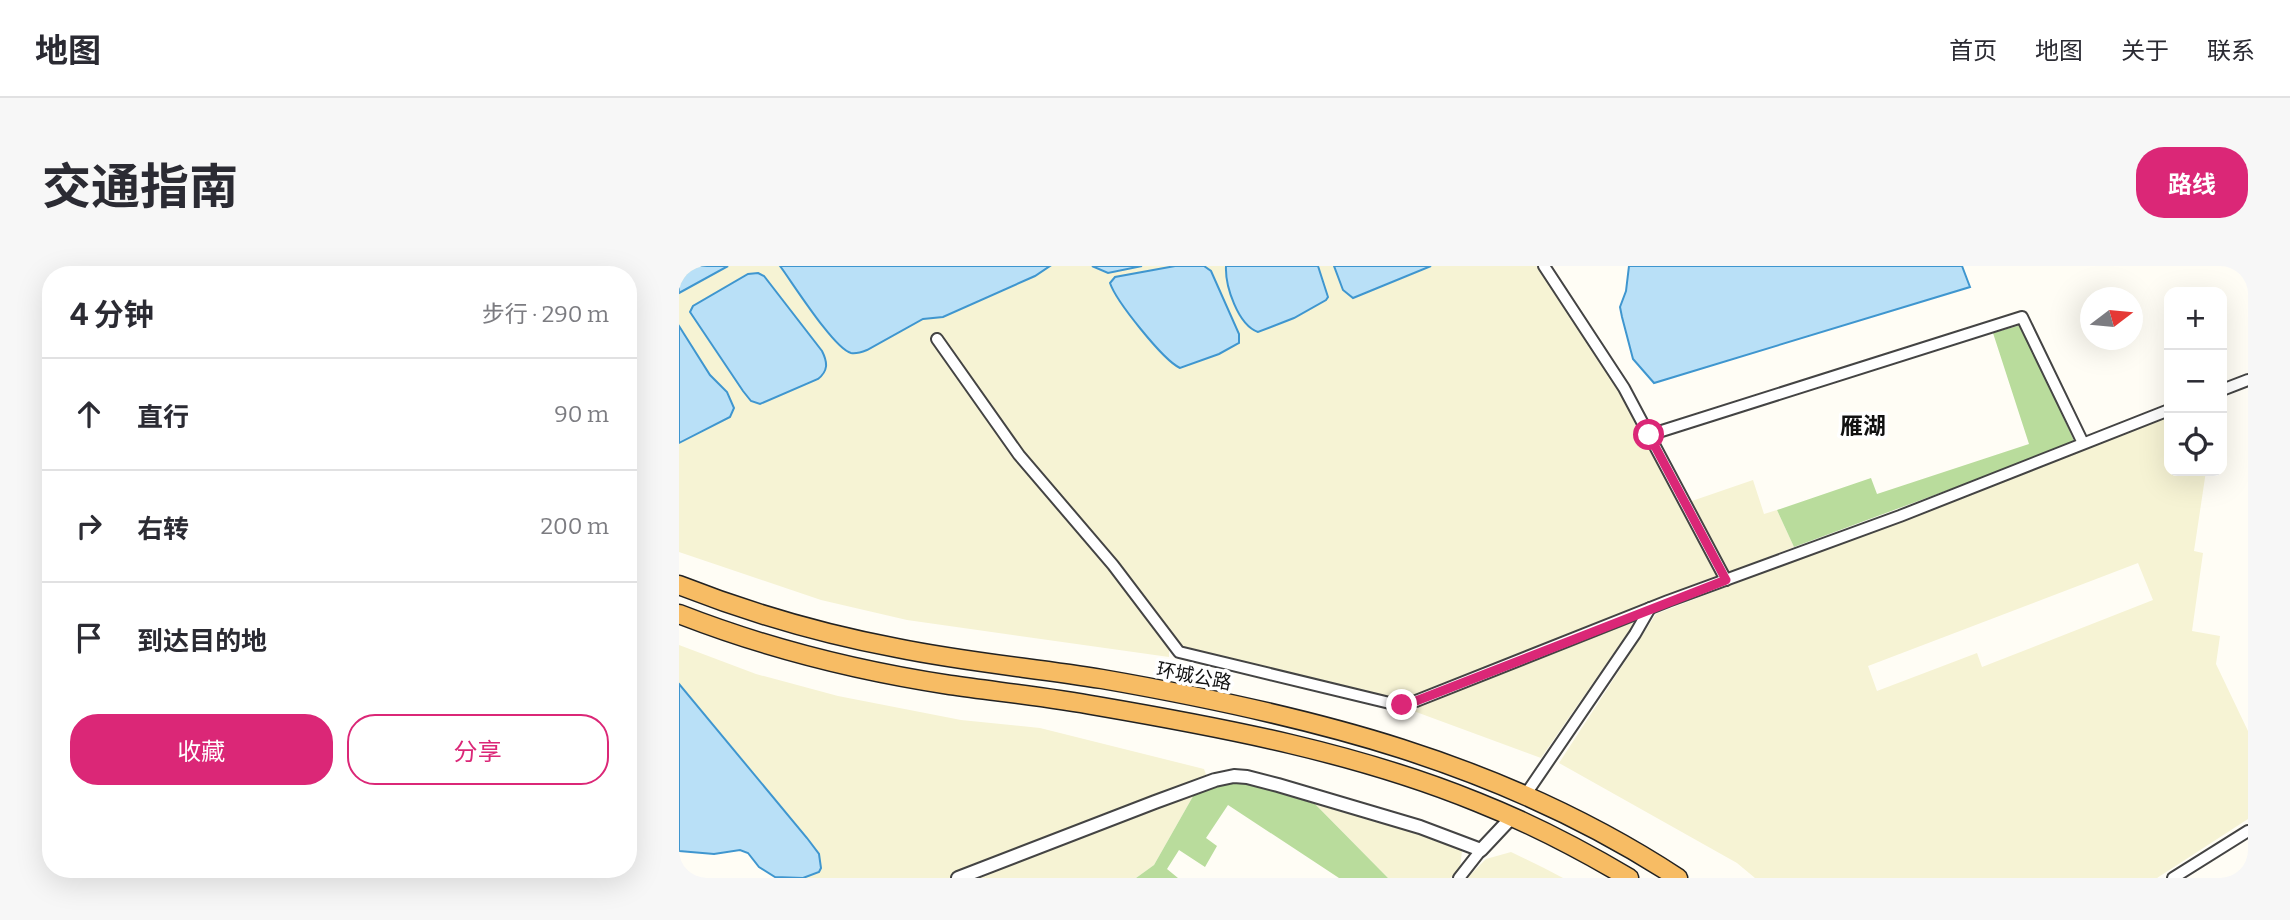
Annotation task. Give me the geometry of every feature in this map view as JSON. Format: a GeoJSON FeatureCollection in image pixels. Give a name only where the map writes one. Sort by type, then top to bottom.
{"type":"FeatureCollection","features":[{"type":"Feature","properties":{"kind":"highway","name":"环城公路"},"geometry":{"type":"LineString","coordinates":[[679,585],[760,615],[855,640],[1103,680],[1286,716],[1432,757],[1526,794],[1611,836],[1678,878]]}},
{"type":"Feature","properties":{"kind":"highway"},"geometry":{"type":"LineString","coordinates":[[679,614],[752,640],[850,666],[950,685],[1099,706],[1279,742],[1423,782],[1512,817],[1629,878]]}},
{"type":"Feature","properties":{"kind":"street"},"geometry":{"type":"LineString","coordinates":[[1544,266],[1617,377],[1726,580]]}},
{"type":"Feature","properties":{"kind":"street"},"geometry":{"type":"LineString","coordinates":[[1649,435],[2022,317],[2083,443]]}},
{"type":"Feature","properties":{"kind":"street"},"geometry":{"type":"LineString","coordinates":[[937,339],[1020,455],[1113,565],[1179,652],[1402,705],[1650,608],[1900,516],[2164,412]]}},
{"type":"Feature","properties":{"kind":"street"},"geometry":{"type":"LineString","coordinates":[[2227,388],[2248,380]]}},
{"type":"Feature","properties":{"kind":"street"},"geometry":{"type":"LineString","coordinates":[[1526,794],[1650,608]]}},
{"type":"Feature","properties":{"kind":"street"},"geometry":{"type":"LineString","coordinates":[[958,878],[1203,784],[1234,776],[1268,782],[1394,819],[1481,850]]}},
{"type":"Feature","properties":{"kind":"street"},"geometry":{"type":"LineString","coordinates":[[1459,878],[1512,817]]}},
{"type":"Feature","properties":{"kind":"street"},"geometry":{"type":"LineString","coordinates":[[2173,878],[2248,831]]}},
{"type":"Feature","properties":{"kind":"shaded area"},"geometry":{"type":"Polygon","coordinates":[[[679,266],[1537,266],[1620,389],[1718,575],[1630,610],[1633,625],[1541,758],[1408,709],[1408,703],[1186,647],[1169,646],[1169,657],[907,620],[821,600],[679,552],[679,266]]]}},
{"type":"Feature","properties":{"kind":"shaded area"},"geometry":{"type":"Polygon","coordinates":[[[2164,418],[2164,476],[2205,476],[2194,551],[2203,553],[2192,631],[2220,636],[2216,664],[2248,731],[2248,819],[2157,878],[1755,878],[1737,863],[1559,763],[1656,614],[2164,418]],[[2138,563],[1868,666],[1877,691],[1977,653],[1982,667],[2153,600],[2138,563]]]}},
{"type":"Feature","properties":{"kind":"shaded area"},"geometry":{"type":"Polygon","coordinates":[[[1753,480],[1764,514],[1777,510],[1794,547],[1727,573],[1689,502],[1753,480]]]}},
{"type":"Feature","properties":{"kind":"shaded area"},"geometry":{"type":"Polygon","coordinates":[[[679,645],[756,674],[838,696],[961,720],[1040,728],[1204,769],[1207,777],[949,878],[803,878],[819,854],[679,684],[679,645]]]}},
{"type":"Feature","properties":{"kind":"shaded area"},"geometry":{"type":"Polygon","coordinates":[[[1196,791],[1154,865],[1136,878],[973,878],[1196,791]]]}},
{"type":"Feature","properties":{"kind":"shaded area"},"geometry":{"type":"Polygon","coordinates":[[[1315,804],[1434,838],[1462,851],[1460,869],[1450,878],[1388,878],[1315,804]]]}},
{"type":"Feature","properties":{"kind":"shaded area"},"geometry":{"type":"Polygon","coordinates":[[[1511,852],[1563,878],[1467,878],[1486,859],[1511,852]]]}},
{"type":"Feature","properties":{"kind":"green space"},"geometry":{"type":"Polygon","coordinates":[[[2021,325],[2075,443],[1794,547],[1777,510],[1871,478],[1877,494],[2029,444],[1993,333],[2021,325]]]}},
{"type":"Feature","properties":{"kind":"green space"},"geometry":{"type":"Polygon","coordinates":[[[1224,782],[1245,782],[1315,804],[1388,878],[1339,878],[1228,805],[1206,838],[1217,846],[1205,867],[1179,850],[1167,869],[1178,878],[1136,878],[1154,865],[1196,791],[1224,782]]]}},
{"type":"Feature","properties":{"kind":"water"},"geometry":{"type":"Polygon","coordinates":[[[679,266],[728,266],[679,293],[679,266]]]}},
{"type":"Feature","properties":{"kind":"water"},"geometry":{"type":"Polygon","coordinates":[[[780,266],[1050,266],[1035,276],[943,317],[923,319],[867,350],[851,353],[824,328],[780,266]]]}},
{"type":"Feature","properties":{"kind":"water"},"geometry":{"type":"Polygon","coordinates":[[[1092,266],[1142,266],[1108,273],[1092,266]]]}},
{"type":"Feature","properties":{"kind":"water"},"geometry":{"type":"Polygon","coordinates":[[[1175,266],[1204,266],[1211,271],[1239,334],[1239,343],[1219,354],[1180,368],[1163,354],[1141,329],[1110,283],[1115,277],[1175,266]]]}},
{"type":"Feature","properties":{"kind":"water"},"geometry":{"type":"Polygon","coordinates":[[[1226,266],[1318,266],[1328,297],[1294,318],[1258,332],[1244,322],[1234,304],[1226,266]]]}},
{"type":"Feature","properties":{"kind":"water"},"geometry":{"type":"Polygon","coordinates":[[[1334,266],[1431,266],[1353,298],[1343,290],[1334,266]]]}},
{"type":"Feature","properties":{"kind":"water"},"geometry":{"type":"Polygon","coordinates":[[[1629,266],[1962,266],[1970,287],[1654,383],[1633,359],[1622,317],[1620,307],[1626,291],[1629,266]]]}},
{"type":"Feature","properties":{"kind":"water"},"geometry":{"type":"Polygon","coordinates":[[[758,273],[764,276],[822,351],[826,363],[824,373],[818,379],[760,404],[751,401],[743,391],[690,312],[693,306],[748,274],[758,273]]]}},
{"type":"Feature","properties":{"kind":"water"},"geometry":{"type":"Polygon","coordinates":[[[679,326],[710,375],[727,392],[734,408],[730,417],[679,443],[679,326]]]}},
{"type":"Feature","properties":{"kind":"water"},"geometry":{"type":"Polygon","coordinates":[[[679,684],[819,854],[819,872],[803,878],[775,877],[759,867],[748,853],[740,850],[714,854],[679,851],[679,684]]]}},
{"type":"Feature","properties":{"kind":"district","name":"雁湖"},"geometry":{"type":"Point","coordinates":[1863,426]}},
{"type":"Feature","properties":{"kind":"route"},"geometry":{"type":"LineString","coordinates":[[1402,705],[1726,580],[1649,435]]}}]}
